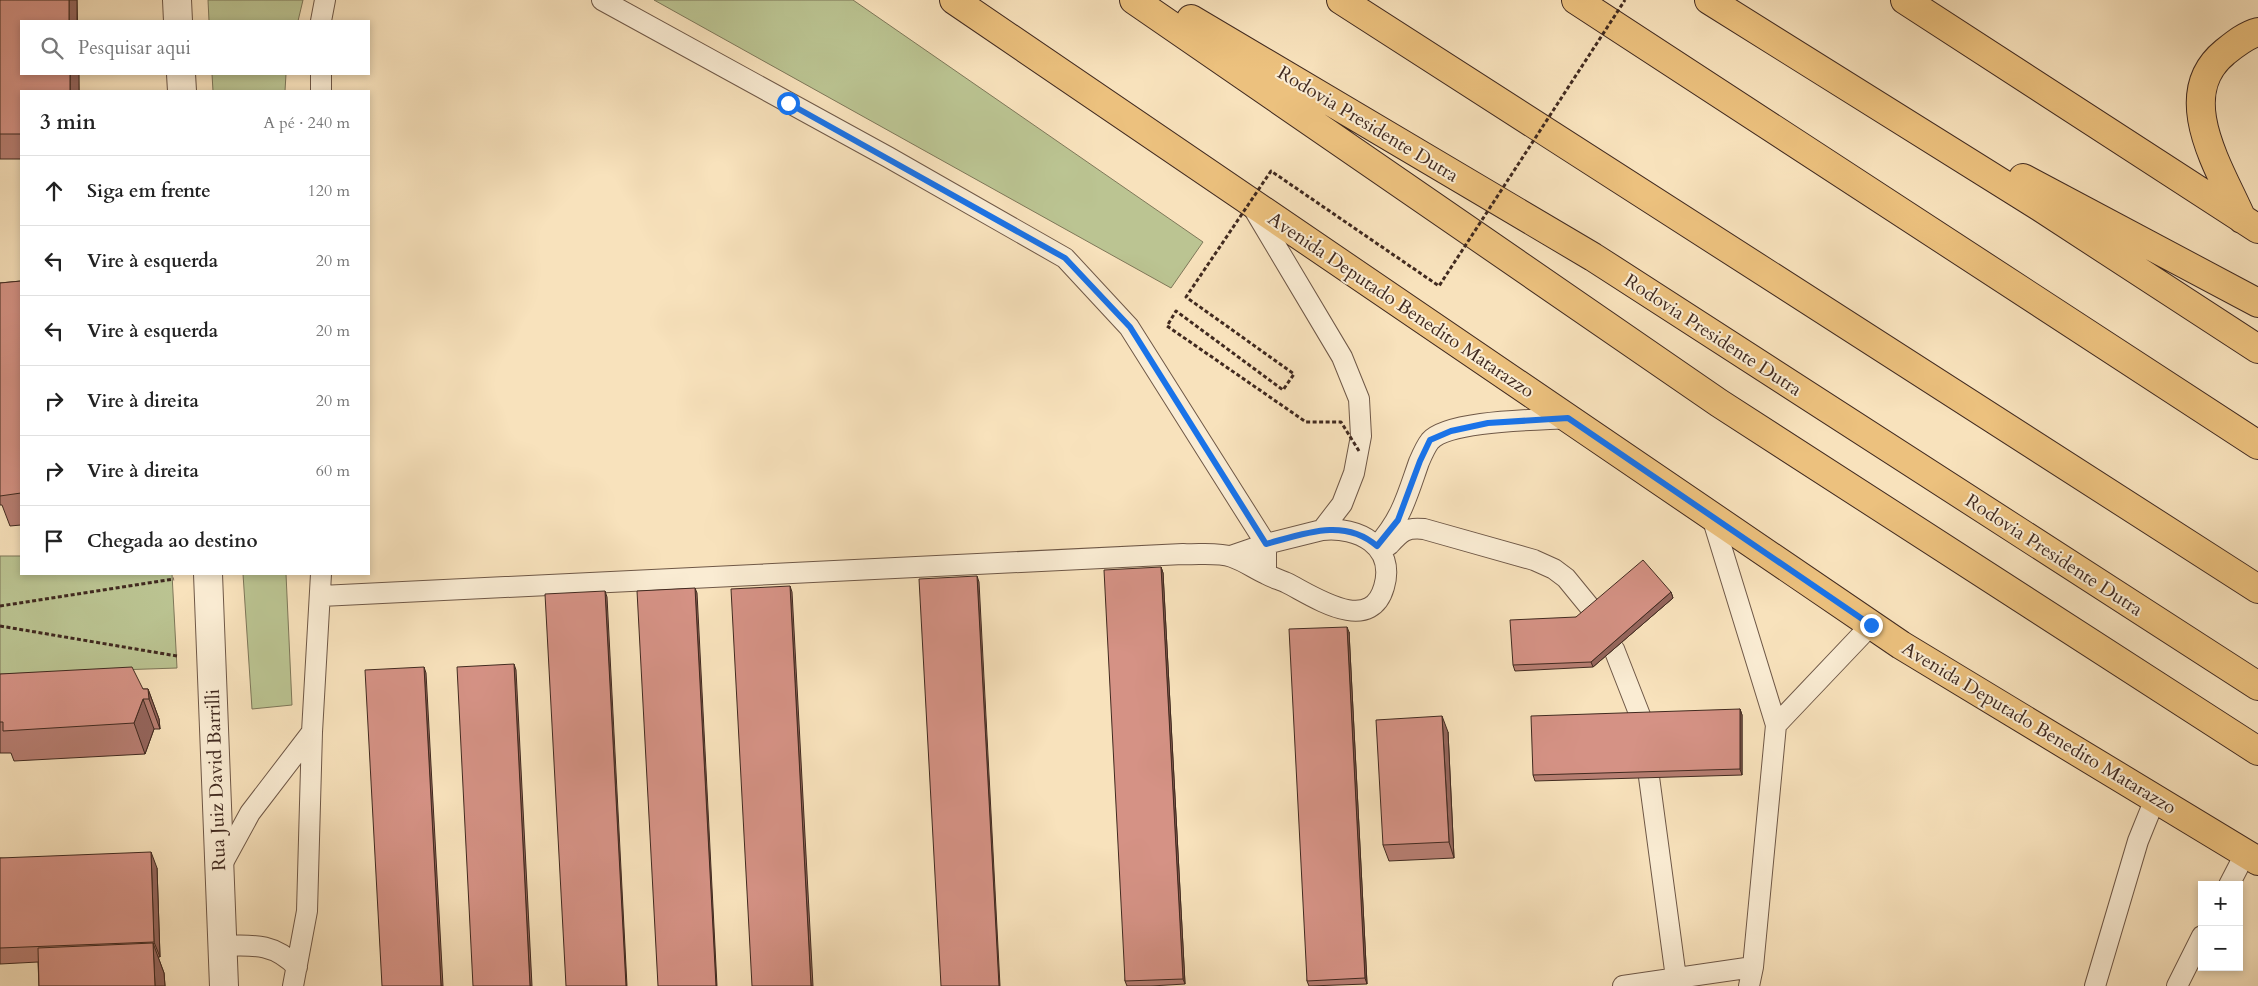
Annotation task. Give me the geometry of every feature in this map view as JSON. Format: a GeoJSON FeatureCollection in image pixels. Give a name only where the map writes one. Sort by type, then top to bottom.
{"type":"FeatureCollection","features":[{"type":"Feature","properties":{"kind":"main road","name":"Avenida Deputado Benedito Matarazzo"},"geometry":{"type":"LineString","coordinates":[[954,0],[1871,625],[2252,858]]}},
{"type":"Feature","properties":{"kind":"main road"},"geometry":{"type":"LineString","coordinates":[[1134,0],[1719,403],[2258,751]]}},
{"type":"Feature","properties":{"kind":"main road","name":"Rodovia Presidente Dutra"},"geometry":{"type":"LineString","coordinates":[[1159,0],[1593,257],[2258,686]]}},
{"type":"Feature","properties":{"kind":"main road"},"geometry":{"type":"LineString","coordinates":[[1341,0],[2258,590]]}},
{"type":"Feature","properties":{"kind":"main road"},"geometry":{"type":"LineString","coordinates":[[1576,0],[2258,445]]}},
{"type":"Feature","properties":{"kind":"main road"},"geometry":{"type":"LineString","coordinates":[[1709,0],[2258,348]]}},
{"type":"Feature","properties":{"kind":"main road"},"geometry":{"type":"LineString","coordinates":[[1905,0],[2250,224]]}},
{"type":"Feature","properties":{"kind":"main road"},"geometry":{"type":"LineString","coordinates":[[2250,224],[2207,140],[2201,118],[2200,98],[2204,83],[2217,59],[2233,46],[2258,32]]}},
{"type":"Feature","properties":{"kind":"main road"},"geometry":{"type":"LineString","coordinates":[[1911,127],[2034,183],[2258,303]]}},
{"type":"Feature","properties":{"kind":"street"},"geometry":{"type":"LineString","coordinates":[[177,0],[178,20]]}},
{"type":"Feature","properties":{"kind":"street"},"geometry":{"type":"LineString","coordinates":[[181,75],[182,90]]}},
{"type":"Feature","properties":{"kind":"street","name":"Rua Juiz David Barrilli"},"geometry":{"type":"LineString","coordinates":[[208,575],[224,986]]}},
{"type":"Feature","properties":{"kind":"lane"},"geometry":{"type":"LineString","coordinates":[[321,20],[325,0]]}},
{"type":"Feature","properties":{"kind":"lane"},"geometry":{"type":"LineString","coordinates":[[602,0],[888,157],[1065,258],[1130,327],[1266,544],[1266,574]]}},
{"type":"Feature","properties":{"kind":"lane"},"geometry":{"type":"LineString","coordinates":[[321,75],[321,90]]}},
{"type":"Feature","properties":{"kind":"lane"},"geometry":{"type":"LineString","coordinates":[[1250,202],[1342,357],[1359,399],[1361,423],[1359,451],[1354,473],[1342,504],[1322,530]]}},
{"type":"Feature","properties":{"kind":"lane"},"geometry":{"type":"LineString","coordinates":[[1379,549],[1398,520],[1430,440],[1451,431],[1488,423],[1568,418]]}},
{"type":"Feature","properties":{"kind":"lane"},"geometry":{"type":"LineString","coordinates":[[1623,986],[1676,978],[1751,976],[1776,726],[1712,516]]}},
{"type":"Feature","properties":{"kind":"lane"},"geometry":{"type":"LineString","coordinates":[[1379,549],[1400,533],[1412,528],[1440,532],[1534,560],[1554,569],[1566,578],[1593,611]]}},
{"type":"Feature","properties":{"kind":"lane"},"geometry":{"type":"LineString","coordinates":[[321,596],[1183,554],[1231,556],[1266,544],[1332,529],[1354,533],[1379,549],[1386,564],[1385,584],[1379,599],[1365,610],[1353,612],[1324,603],[1286,582],[1231,556]]}},
{"type":"Feature","properties":{"kind":"lane"},"geometry":{"type":"LineString","coordinates":[[295,976],[307,912],[312,732],[321,575]]}},
{"type":"Feature","properties":{"kind":"lane"},"geometry":{"type":"LineString","coordinates":[[1776,726],[1871,625]]}},
{"type":"Feature","properties":{"kind":"lane"},"geometry":{"type":"LineString","coordinates":[[1614,649],[1641,718]]}},
{"type":"Feature","properties":{"kind":"lane"},"geometry":{"type":"LineString","coordinates":[[219,870],[250,813],[312,732]]}},
{"type":"Feature","properties":{"kind":"lane"},"geometry":{"type":"LineString","coordinates":[[1649,777],[1676,978]]}},
{"type":"Feature","properties":{"kind":"lane"},"geometry":{"type":"LineString","coordinates":[[2096,986],[2138,841],[2155,799]]}},
{"type":"Feature","properties":{"kind":"lane"},"geometry":{"type":"LineString","coordinates":[[2232,881],[2252,858]]}},
{"type":"Feature","properties":{"kind":"lane"},"geometry":{"type":"LineString","coordinates":[[2177,986],[2198,944]]}},
{"type":"Feature","properties":{"kind":"lane"},"geometry":{"type":"LineString","coordinates":[[223,946],[270,947],[288,957],[295,976]]}},
{"type":"Feature","properties":{"kind":"path"},"geometry":{"type":"LineString","coordinates":[[1359,451],[1341,422],[1306,422],[1167,326],[1176,311],[1282,390],[1294,374],[1186,297],[1271,170],[1439,286],[1625,0]]}},
{"type":"Feature","properties":{"kind":"path"},"geometry":{"type":"LineString","coordinates":[[0,606],[177,578]]}},
{"type":"Feature","properties":{"kind":"path"},"geometry":{"type":"LineString","coordinates":[[0,626],[212,662]]}},
{"type":"Feature","properties":{"kind":"green space"},"geometry":{"type":"Polygon","coordinates":[[[208,0],[303,0],[298,20],[209,20],[208,0]]]}},
{"type":"Feature","properties":{"kind":"green space"},"geometry":{"type":"Polygon","coordinates":[[[654,0],[853,0],[1203,242],[1171,288],[654,0]]]}},
{"type":"Feature","properties":{"kind":"green space"},"geometry":{"type":"Polygon","coordinates":[[[212,75],[286,75],[285,90],[213,90],[212,75]]]}},
{"type":"Feature","properties":{"kind":"green space"},"geometry":{"type":"Polygon","coordinates":[[[0,556],[20,556],[20,575],[172,575],[177,668],[0,674],[0,556]]]}},
{"type":"Feature","properties":{"kind":"green space"},"geometry":{"type":"Polygon","coordinates":[[[243,575],[286,575],[292,705],[252,709],[243,575]]]}},
{"type":"Feature","properties":{"kind":"building"},"geometry":{"type":"Polygon","coordinates":[[[0,0],[69,0],[69,20],[20,20],[20,75],[70,75],[70,90],[20,90],[20,134],[0,134],[0,0]]]}},
{"type":"Feature","properties":{"kind":"building"},"geometry":{"type":"Polygon","coordinates":[[[20,281],[20,493],[0,496],[0,283],[20,281]]]}},
{"type":"Feature","properties":{"kind":"building"},"geometry":{"type":"Polygon","coordinates":[[[1643,560],[1671,592],[1591,662],[1513,665],[1510,620],[1576,617],[1643,560]]]}},
{"type":"Feature","properties":{"kind":"building"},"geometry":{"type":"Polygon","coordinates":[[[1161,567],[1183,979],[1125,981],[1104,570],[1161,567]]]}},
{"type":"Feature","properties":{"kind":"building"},"geometry":{"type":"Polygon","coordinates":[[[977,576],[999,986],[941,986],[919,579],[977,576]]]}},
{"type":"Feature","properties":{"kind":"building"},"geometry":{"type":"Polygon","coordinates":[[[790,586],[811,986],[752,986],[731,589],[790,586]]]}},
{"type":"Feature","properties":{"kind":"building"},"geometry":{"type":"Polygon","coordinates":[[[695,588],[716,986],[658,986],[637,591],[695,588]]]}},
{"type":"Feature","properties":{"kind":"building"},"geometry":{"type":"Polygon","coordinates":[[[605,591],[626,986],[566,986],[545,594],[605,591]]]}},
{"type":"Feature","properties":{"kind":"building"},"geometry":{"type":"Polygon","coordinates":[[[1347,627],[1365,978],[1307,981],[1289,629],[1347,627]]]}},
{"type":"Feature","properties":{"kind":"building"},"geometry":{"type":"Polygon","coordinates":[[[514,664],[530,986],[473,986],[457,667],[514,664]]]}},
{"type":"Feature","properties":{"kind":"building"},"geometry":{"type":"Polygon","coordinates":[[[132,667],[143,689],[148,689],[149,699],[143,699],[134,723],[3,731],[3,722],[0,722],[0,674],[132,667]]]}},
{"type":"Feature","properties":{"kind":"building"},"geometry":{"type":"Polygon","coordinates":[[[424,667],[441,986],[382,986],[365,670],[424,667]]]}},
{"type":"Feature","properties":{"kind":"building"},"geometry":{"type":"Polygon","coordinates":[[[1740,709],[1740,769],[1533,775],[1531,716],[1740,709]]]}},
{"type":"Feature","properties":{"kind":"building"},"geometry":{"type":"Polygon","coordinates":[[[1442,716],[1449,842],[1383,845],[1376,720],[1442,716]]]}},
{"type":"Feature","properties":{"kind":"building"},"geometry":{"type":"Polygon","coordinates":[[[151,852],[154,942],[0,948],[0,858],[151,852]]]}},
{"type":"Feature","properties":{"kind":"building"},"geometry":{"type":"Polygon","coordinates":[[[153,943],[155,986],[39,986],[38,948],[153,943]]]}},
{"type":"Feature","properties":{"kind":"route"},"geometry":{"type":"LineString","coordinates":[[788,103],[888,157],[1065,258],[1130,327],[1266,544],[1310,532],[1332,529],[1354,533],[1377,546],[1398,520],[1430,440],[1451,431],[1488,423],[1568,418],[1871,625]]}}]}
